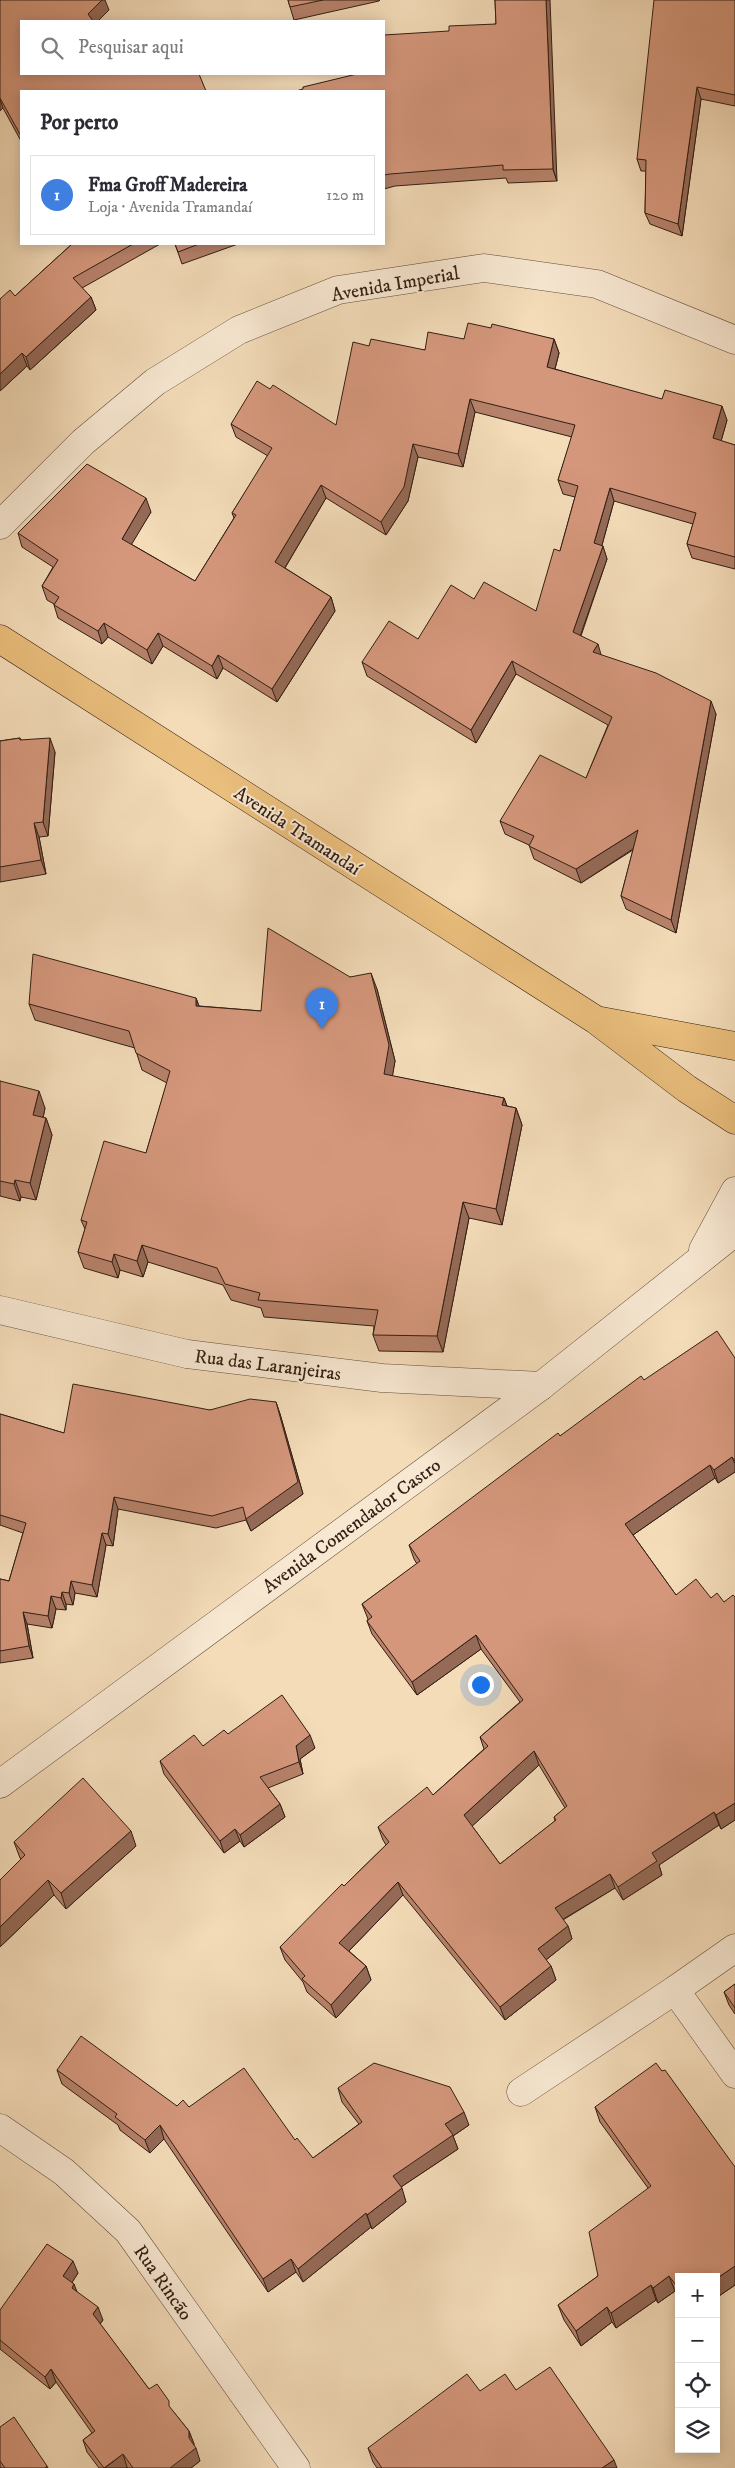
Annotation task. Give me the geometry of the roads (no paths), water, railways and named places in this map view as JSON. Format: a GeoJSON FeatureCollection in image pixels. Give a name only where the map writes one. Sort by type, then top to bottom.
{"type":"FeatureCollection","features":[{"type":"Feature","properties":{"kind":"main road","name":"Avenida Tramandaí"},"geometry":{"type":"LineString","coordinates":[[0,639],[596,1020],[687,1089],[735,1120]]}},
{"type":"Feature","properties":{"kind":"main road","name":"Avenida Tramandaí"},"geometry":{"type":"LineString","coordinates":[[596,1020],[735,1046]]}},
{"type":"Feature","properties":{"kind":"street","name":"Avenida Imperial"},"geometry":{"type":"LineString","coordinates":[[0,525],[83,442],[154,382],[239,330],[338,290],[484,268],[597,284],[735,340]]}},
{"type":"Feature","properties":{"kind":"street","name":"Avenida Comendador Castro"},"geometry":{"type":"LineString","coordinates":[[698,1260],[735,1191]]}},
{"type":"Feature","properties":{"kind":"street","name":"Avenida Comendador Castro"},"geometry":{"type":"LineString","coordinates":[[0,1784],[541,1386],[735,1232]]}},
{"type":"Feature","properties":{"kind":"street","name":"Rua das Laranjeiras"},"geometry":{"type":"LineString","coordinates":[[0,1310],[187,1354],[382,1378],[541,1386]]}},
{"type":"Feature","properties":{"kind":"street"},"geometry":{"type":"LineString","coordinates":[[521,2092],[735,1948]]}},
{"type":"Feature","properties":{"kind":"street"},"geometry":{"type":"LineString","coordinates":[[675,1990],[735,2074]]}},
{"type":"Feature","properties":{"kind":"street","name":"Rua Rincão"},"geometry":{"type":"LineString","coordinates":[[0,2128],[64,2172],[128,2231],[296,2468]]}},
{"type":"Feature","properties":{"kind":"place","name":"Fma Groff Madereira"},"geometry":{"type":"Point","coordinates":[322,1029]}}]}
